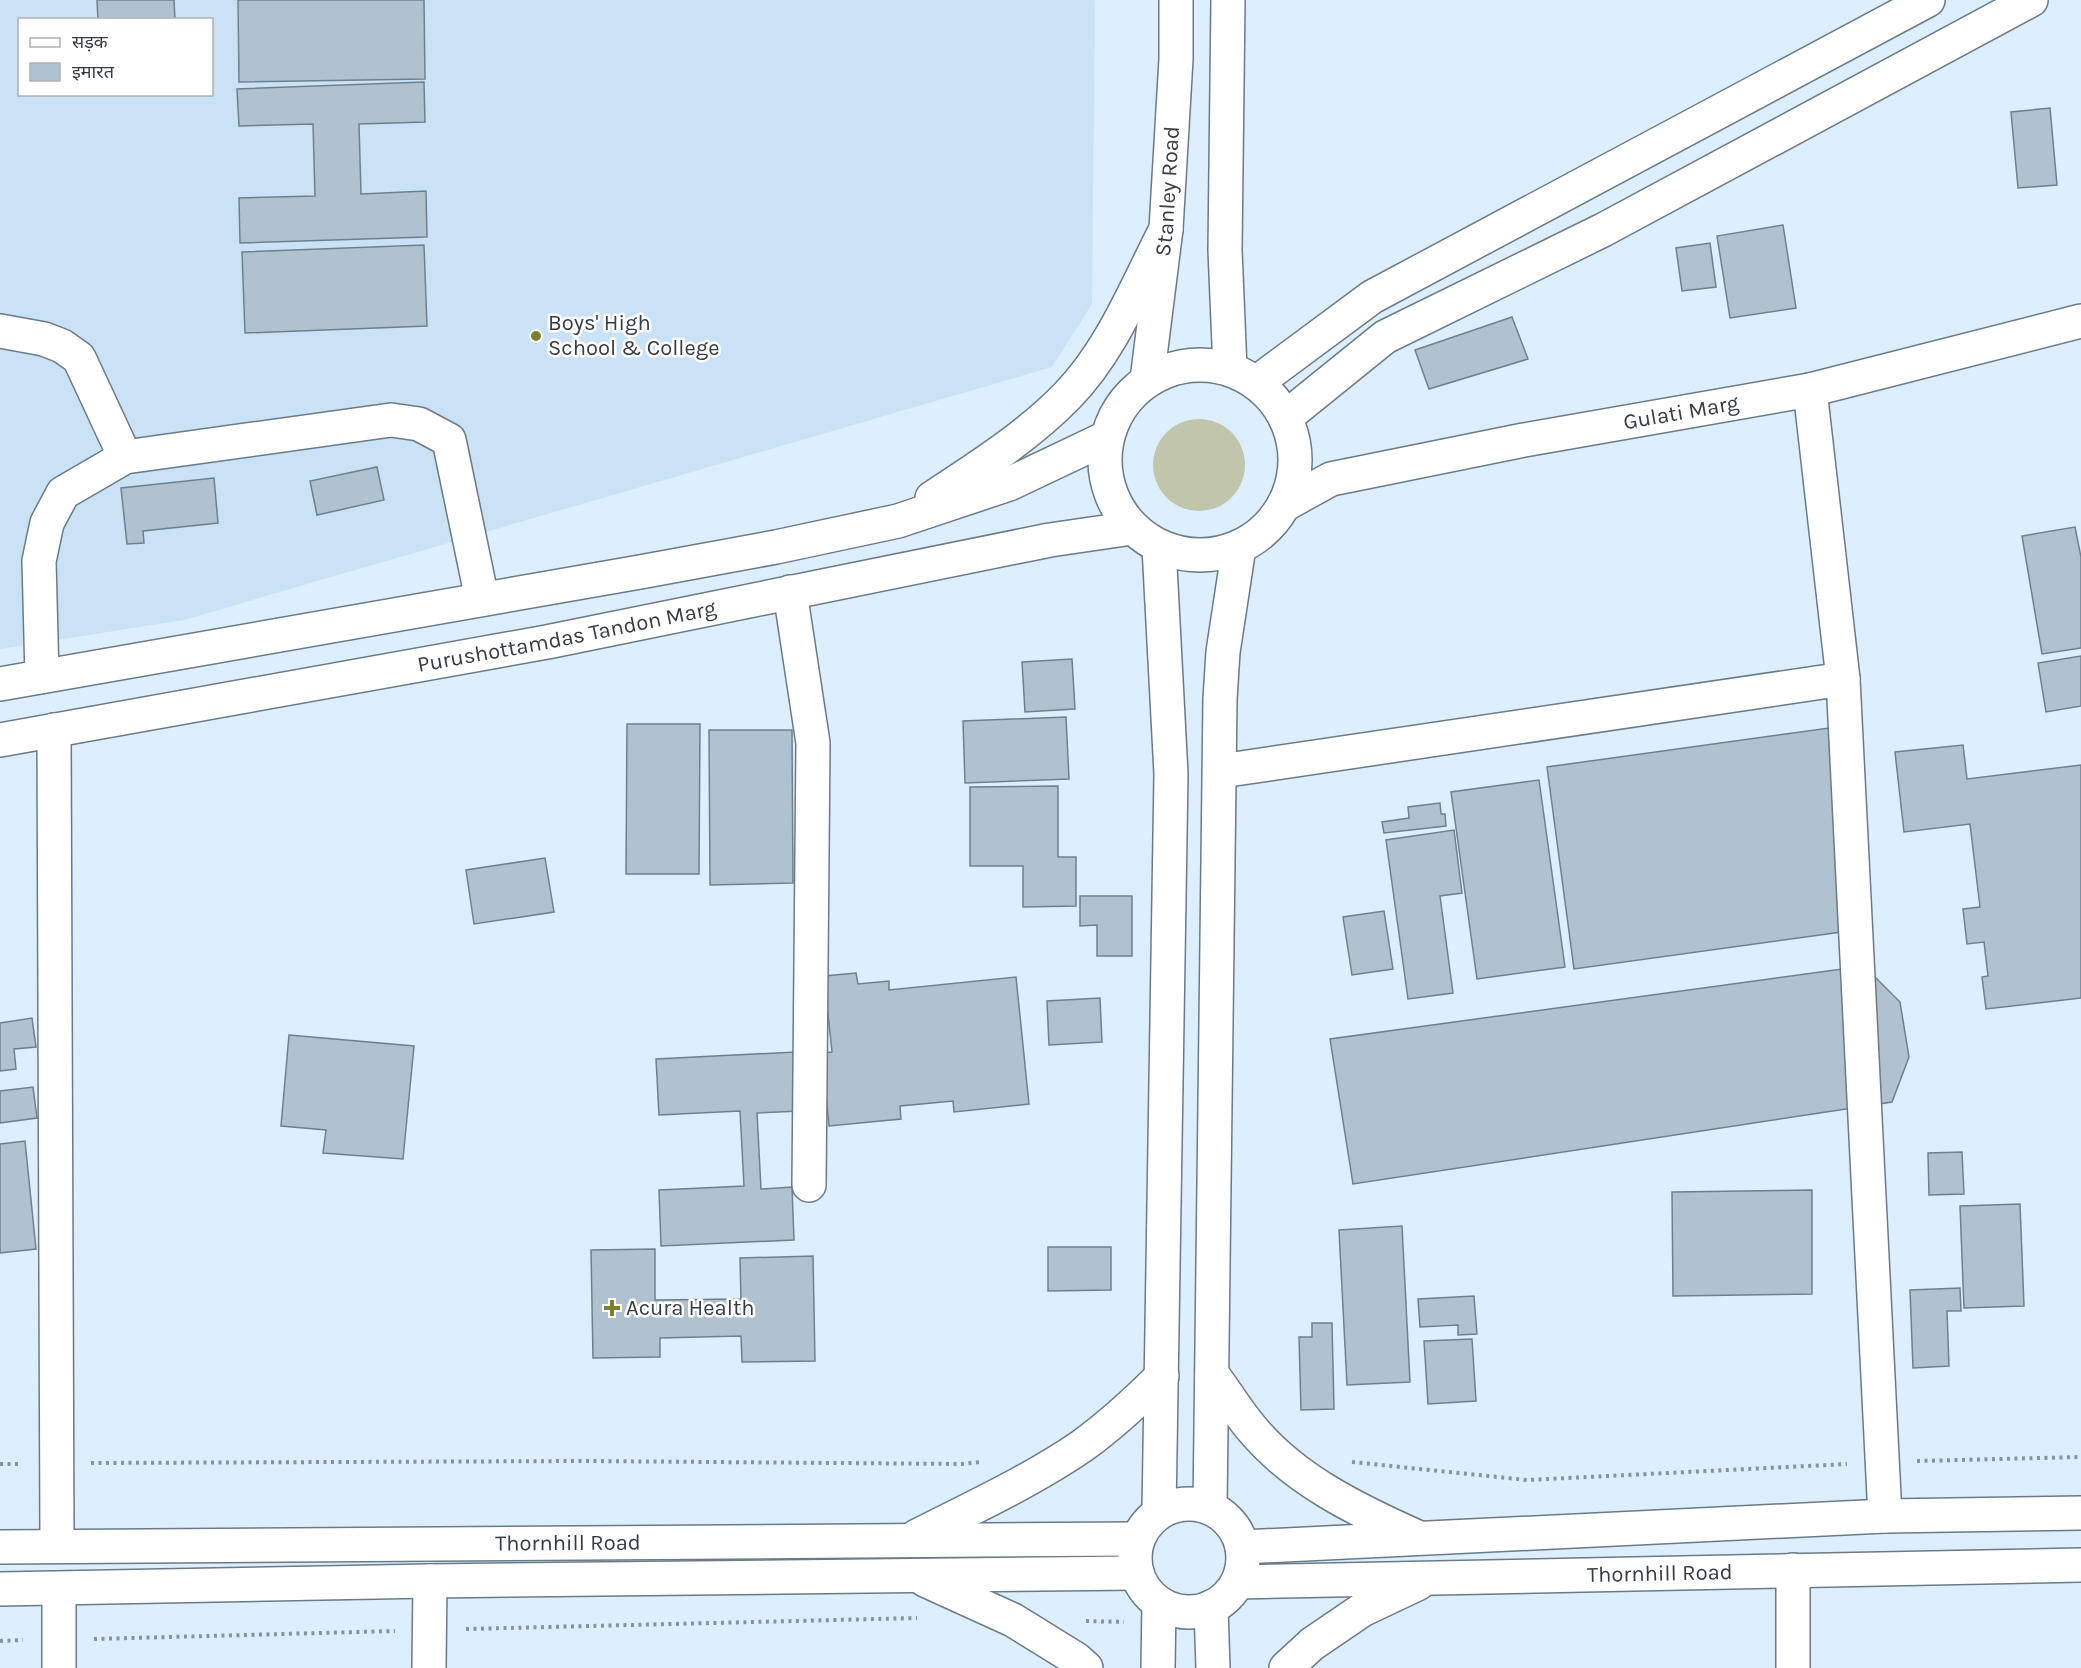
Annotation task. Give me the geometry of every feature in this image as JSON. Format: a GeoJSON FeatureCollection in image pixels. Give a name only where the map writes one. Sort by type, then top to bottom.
{"type":"FeatureCollection","features":[{"type":"Feature","properties":{"kind":"street","name":"Stanley Road"},"geometry":{"type":"LineString","coordinates":[[1147,380],[1166,229],[1176,59],[1176,0]]}},
{"type":"Feature","properties":{"kind":"street"},"geometry":{"type":"LineString","coordinates":[[1228,0],[1225,250],[1243,376]]}},
{"type":"Feature","properties":{"kind":"street"},"geometry":{"type":"LineString","coordinates":[[1243,376],[1372,297],[1928,0]]}},
{"type":"Feature","properties":{"kind":"street"},"geometry":{"type":"LineString","coordinates":[[1286,417],[1385,337],[1603,231],[2031,0]]}},
{"type":"Feature","properties":{"kind":"street"},"geometry":{"type":"LineString","coordinates":[[898,521],[1035,426],[1069,394],[1093,364],[1122,315],[1166,229]]}},
{"type":"Feature","properties":{"kind":"street","name":"Gulati Marg"},"geometry":{"type":"LineString","coordinates":[[1284,505],[1331,479],[1524,440],[1810,390],[2081,321]]}},
{"type":"Feature","properties":{"kind":"street"},"geometry":{"type":"LineString","coordinates":[[0,331],[44,339],[62,346],[80,358],[125,457]]}},
{"type":"Feature","properties":{"kind":"street"},"geometry":{"type":"LineString","coordinates":[[1202,364],[1243,376],[1273,398],[1286,417],[1293,439],[1295,462],[1292,484],[1284,505],[1265,530],[1239,547],[1212,554],[1185,554],[1159,547],[1132,528],[1113,501],[1104,470],[1106,438],[1115,415],[1129,396],[1147,380],[1173,368],[1202,364]]}},
{"type":"Feature","properties":{"kind":"street"},"geometry":{"type":"LineString","coordinates":[[1810,390],[1843,679],[1885,1516]]}},
{"type":"Feature","properties":{"kind":"street"},"geometry":{"type":"LineString","coordinates":[[42,676],[39,561],[46,523],[63,493],[125,457],[391,420],[419,424],[449,440],[482,599]]}},
{"type":"Feature","properties":{"kind":"street"},"geometry":{"type":"LineString","coordinates":[[0,684],[776,547],[898,521],[1009,484],[1106,438]]}},
{"type":"Feature","properties":{"kind":"street","name":"Purushottamdas Tandon Marg"},"geometry":{"type":"LineString","coordinates":[[0,740],[547,642],[1050,540],[1132,528]]}},
{"type":"Feature","properties":{"kind":"street"},"geometry":{"type":"LineString","coordinates":[[1159,547],[1171,774],[1160,1512]]}},
{"type":"Feature","properties":{"kind":"street"},"geometry":{"type":"LineString","coordinates":[[1210,1508],[1222,651],[1239,547]]}},
{"type":"Feature","properties":{"kind":"street"},"geometry":{"type":"LineString","coordinates":[[790,592],[813,743],[809,1185]]}},
{"type":"Feature","properties":{"kind":"street"},"geometry":{"type":"LineString","coordinates":[[1221,771],[1843,679]]}},
{"type":"Feature","properties":{"kind":"street"},"geometry":{"type":"LineString","coordinates":[[54,730],[57,1546]]}},
{"type":"Feature","properties":{"kind":"street"},"geometry":{"type":"LineString","coordinates":[[1212,1374],[1254,1431],[1291,1467],[1375,1518],[1420,1539]]}},
{"type":"Feature","properties":{"kind":"street"},"geometry":{"type":"LineString","coordinates":[[910,1540],[1010,1489],[1083,1445],[1133,1406],[1162,1376]]}},
{"type":"Feature","properties":{"kind":"street"},"geometry":{"type":"LineString","coordinates":[[1193,1503],[1210,1508],[1225,1517],[1236,1530],[1242,1546],[1242,1564],[1238,1582],[1226,1596],[1211,1607],[1193,1612],[1175,1610],[1159,1603],[1145,1590],[1137,1573],[1134,1555],[1138,1539],[1146,1523],[1160,1512],[1176,1505],[1193,1503]]}},
{"type":"Feature","properties":{"kind":"street","name":"Thornhill Road"},"geometry":{"type":"LineString","coordinates":[[1242,1546],[1885,1516],[2081,1513]]}},
{"type":"Feature","properties":{"kind":"street","name":"Thornhill Road"},"geometry":{"type":"LineString","coordinates":[[0,1547],[1138,1539]]}},
{"type":"Feature","properties":{"kind":"street","name":"Thornhill Road"},"geometry":{"type":"LineString","coordinates":[[1238,1582],[2081,1564]]}},
{"type":"Feature","properties":{"kind":"street"},"geometry":{"type":"LineString","coordinates":[[1792,1570],[1793,1668]]}},
{"type":"Feature","properties":{"kind":"street","name":"Thornhill Road"},"geometry":{"type":"LineString","coordinates":[[0,1589],[430,1581],[1137,1573]]}},
{"type":"Feature","properties":{"kind":"street"},"geometry":{"type":"LineString","coordinates":[[917,1576],[1012,1620],[1076,1659],[1086,1668]]}},
{"type":"Feature","properties":{"kind":"street"},"geometry":{"type":"LineString","coordinates":[[1286,1668],[1312,1644],[1362,1610],[1428,1578]]}},
{"type":"Feature","properties":{"kind":"street"},"geometry":{"type":"LineString","coordinates":[[429,1668],[430,1581]]}},
{"type":"Feature","properties":{"kind":"street"},"geometry":{"type":"LineString","coordinates":[[59,1589],[59,1668]]}},
{"type":"Feature","properties":{"kind":"street"},"geometry":{"type":"LineString","coordinates":[[1158,1668],[1159,1603]]}},
{"type":"Feature","properties":{"kind":"street"},"geometry":{"type":"LineString","coordinates":[[1211,1607],[1213,1668]]}},
{"type":"Feature","properties":{"kind":"shaded area","name":"Boys' High School & College"},"geometry":{"type":"Polygon","coordinates":[[[0,0],[1095,0],[1092,304],[1052,367],[184,620],[0,649],[0,0]]]}},
{"type":"Feature","properties":{"kind":"green space"},"geometry":{"type":"Polygon","coordinates":[[[1199,419],[1217,422],[1232,432],[1242,447],[1245,465],[1242,483],[1232,498],[1217,508],[1199,511],[1181,508],[1166,498],[1156,483],[1153,465],[1156,447],[1166,432],[1181,422],[1199,419]]]}},
{"type":"Feature","properties":{"kind":"building"},"geometry":{"type":"Polygon","coordinates":[[[97,0],[174,0],[175,18],[98,18],[97,0]]]}},
{"type":"Feature","properties":{"kind":"building"},"geometry":{"type":"Polygon","coordinates":[[[238,0],[424,0],[425,79],[239,82],[238,0]]]}},
{"type":"Feature","properties":{"kind":"building"},"geometry":{"type":"Polygon","coordinates":[[[424,82],[425,122],[359,124],[361,194],[426,191],[427,237],[240,243],[239,198],[315,196],[313,124],[239,126],[237,89],[424,82]]]}},
{"type":"Feature","properties":{"kind":"building"},"geometry":{"type":"Polygon","coordinates":[[[2050,108],[2057,185],[2018,188],[2011,112],[2050,108]]]}},
{"type":"Feature","properties":{"kind":"building"},"geometry":{"type":"Polygon","coordinates":[[[1783,225],[1796,308],[1730,318],[1717,236],[1783,225]]]}},
{"type":"Feature","properties":{"kind":"building"},"geometry":{"type":"Polygon","coordinates":[[[1710,243],[1716,287],[1682,291],[1676,248],[1710,243]]]}},
{"type":"Feature","properties":{"kind":"building"},"geometry":{"type":"Polygon","coordinates":[[[424,245],[427,326],[245,333],[242,252],[424,245]]]}},
{"type":"Feature","properties":{"kind":"building"},"geometry":{"type":"Polygon","coordinates":[[[1512,317],[1528,359],[1429,389],[1415,350],[1512,317]]]}},
{"type":"Feature","properties":{"kind":"building"},"geometry":{"type":"Polygon","coordinates":[[[377,467],[384,500],[317,515],[310,481],[377,467]]]}},
{"type":"Feature","properties":{"kind":"building"},"geometry":{"type":"Polygon","coordinates":[[[214,478],[218,523],[143,531],[144,543],[127,544],[121,488],[214,478]]]}},
{"type":"Feature","properties":{"kind":"building"},"geometry":{"type":"Polygon","coordinates":[[[2075,527],[2081,557],[2081,648],[2042,654],[2022,536],[2075,527]]]}},
{"type":"Feature","properties":{"kind":"building"},"geometry":{"type":"Polygon","coordinates":[[[2081,656],[2081,706],[2046,712],[2038,663],[2081,656]]]}},
{"type":"Feature","properties":{"kind":"building"},"geometry":{"type":"Polygon","coordinates":[[[1072,659],[1075,709],[1025,712],[1022,662],[1072,659]]]}},
{"type":"Feature","properties":{"kind":"building"},"geometry":{"type":"Polygon","coordinates":[[[1066,717],[1069,779],[965,783],[963,721],[1066,717]]]}},
{"type":"Feature","properties":{"kind":"building"},"geometry":{"type":"Polygon","coordinates":[[[627,724],[700,724],[699,874],[626,874],[627,724]]]}},
{"type":"Feature","properties":{"kind":"building"},"geometry":{"type":"Polygon","coordinates":[[[1829,728],[1856,930],[1574,969],[1547,767],[1829,728]]]}},
{"type":"Feature","properties":{"kind":"building"},"geometry":{"type":"Polygon","coordinates":[[[709,730],[792,730],[793,883],[710,885],[709,730]]]}},
{"type":"Feature","properties":{"kind":"building"},"geometry":{"type":"Polygon","coordinates":[[[1963,745],[1967,779],[2081,765],[2081,998],[1986,1009],[1982,977],[1988,976],[1984,942],[1967,944],[1963,909],[1980,907],[1970,824],[1904,832],[1895,752],[1963,745]]]}},
{"type":"Feature","properties":{"kind":"building"},"geometry":{"type":"Polygon","coordinates":[[[1539,780],[1565,967],[1477,979],[1451,792],[1539,780]]]}},
{"type":"Feature","properties":{"kind":"building"},"geometry":{"type":"Polygon","coordinates":[[[1058,786],[1058,857],[1076,857],[1076,906],[1023,907],[1023,866],[970,866],[970,787],[1058,786]]]}},
{"type":"Feature","properties":{"kind":"building"},"geometry":{"type":"Polygon","coordinates":[[[1440,803],[1441,814],[1445,814],[1446,826],[1384,833],[1382,822],[1409,818],[1408,807],[1440,803]]]}},
{"type":"Feature","properties":{"kind":"building"},"geometry":{"type":"Polygon","coordinates":[[[1454,830],[1462,893],[1440,896],[1453,993],[1408,999],[1386,840],[1454,830]]]}},
{"type":"Feature","properties":{"kind":"building"},"geometry":{"type":"Polygon","coordinates":[[[545,858],[554,912],[474,924],[466,870],[545,858]]]}},
{"type":"Feature","properties":{"kind":"building"},"geometry":{"type":"Polygon","coordinates":[[[1080,896],[1132,896],[1132,956],[1097,956],[1097,925],[1080,926],[1080,896]]]}},
{"type":"Feature","properties":{"kind":"building"},"geometry":{"type":"Polygon","coordinates":[[[1384,911],[1393,969],[1352,975],[1343,917],[1384,911]]]}},
{"type":"Feature","properties":{"kind":"building"},"geometry":{"type":"Polygon","coordinates":[[[1864,966],[1900,1002],[1909,1057],[1892,1102],[1353,1184],[1330,1039],[1864,966]]]}},
{"type":"Feature","properties":{"kind":"building"},"geometry":{"type":"Polygon","coordinates":[[[856,973],[858,984],[889,981],[889,990],[1016,977],[1029,1104],[954,1112],[953,1101],[900,1106],[901,1119],[829,1126],[822,1053],[832,1052],[824,976],[856,973]]]}},
{"type":"Feature","properties":{"kind":"building"},"geometry":{"type":"Polygon","coordinates":[[[1100,998],[1102,1042],[1049,1045],[1047,1001],[1100,998]]]}},
{"type":"Feature","properties":{"kind":"building"},"geometry":{"type":"Polygon","coordinates":[[[32,1018],[36,1047],[14,1049],[16,1069],[0,1071],[0,1023],[32,1018]]]}},
{"type":"Feature","properties":{"kind":"building"},"geometry":{"type":"Polygon","coordinates":[[[289,1035],[414,1046],[403,1159],[323,1153],[326,1130],[281,1126],[289,1035]]]}},
{"type":"Feature","properties":{"kind":"building"},"geometry":{"type":"Polygon","coordinates":[[[796,1052],[799,1111],[757,1113],[761,1189],[792,1187],[794,1240],[661,1246],[659,1190],[744,1186],[740,1111],[659,1115],[656,1059],[796,1052]]]}},
{"type":"Feature","properties":{"kind":"building"},"geometry":{"type":"Polygon","coordinates":[[[33,1087],[37,1118],[0,1123],[0,1091],[33,1087]]]}},
{"type":"Feature","properties":{"kind":"building"},"geometry":{"type":"Polygon","coordinates":[[[25,1141],[36,1249],[0,1253],[0,1144],[25,1141]]]}},
{"type":"Feature","properties":{"kind":"building"},"geometry":{"type":"Polygon","coordinates":[[[1962,1152],[1964,1194],[1929,1195],[1928,1153],[1962,1152]]]}},
{"type":"Feature","properties":{"kind":"building"},"geometry":{"type":"Polygon","coordinates":[[[1812,1190],[1812,1294],[1673,1296],[1672,1192],[1812,1190]]]}},
{"type":"Feature","properties":{"kind":"building"},"geometry":{"type":"Polygon","coordinates":[[[2020,1204],[2024,1306],[1964,1308],[1960,1206],[2020,1204]]]}},
{"type":"Feature","properties":{"kind":"building"},"geometry":{"type":"Polygon","coordinates":[[[1402,1226],[1410,1382],[1347,1385],[1339,1230],[1402,1226]]]}},
{"type":"Feature","properties":{"kind":"building"},"geometry":{"type":"Polygon","coordinates":[[[1048,1247],[1111,1247],[1111,1290],[1048,1291],[1048,1247]]]}},
{"type":"Feature","properties":{"kind":"building"},"geometry":{"type":"Polygon","coordinates":[[[655,1249],[655,1300],[741,1299],[740,1258],[813,1256],[815,1361],[742,1362],[741,1336],[660,1338],[660,1357],[593,1358],[591,1250],[655,1249]]]}},
{"type":"Feature","properties":{"kind":"building"},"geometry":{"type":"Polygon","coordinates":[[[1960,1288],[1961,1311],[1947,1311],[1949,1366],[1913,1368],[1910,1290],[1960,1288]]]}},
{"type":"Feature","properties":{"kind":"building"},"geometry":{"type":"Polygon","coordinates":[[[1474,1296],[1477,1334],[1458,1335],[1458,1325],[1420,1327],[1418,1299],[1474,1296]]]}},
{"type":"Feature","properties":{"kind":"building"},"geometry":{"type":"Polygon","coordinates":[[[1312,1323],[1332,1323],[1334,1409],[1301,1410],[1299,1337],[1312,1337],[1312,1323]]]}},
{"type":"Feature","properties":{"kind":"building"},"geometry":{"type":"Polygon","coordinates":[[[1472,1339],[1476,1401],[1428,1404],[1424,1341],[1472,1339]]]}},
{"type":"Feature","properties":{"kind":"place","name":"Boys' High School & College"},"geometry":{"type":"Point","coordinates":[536,336]}},
{"type":"Feature","properties":{"kind":"place","name":"Acura Health"},"geometry":{"type":"Point","coordinates":[612,1308]}}]}
